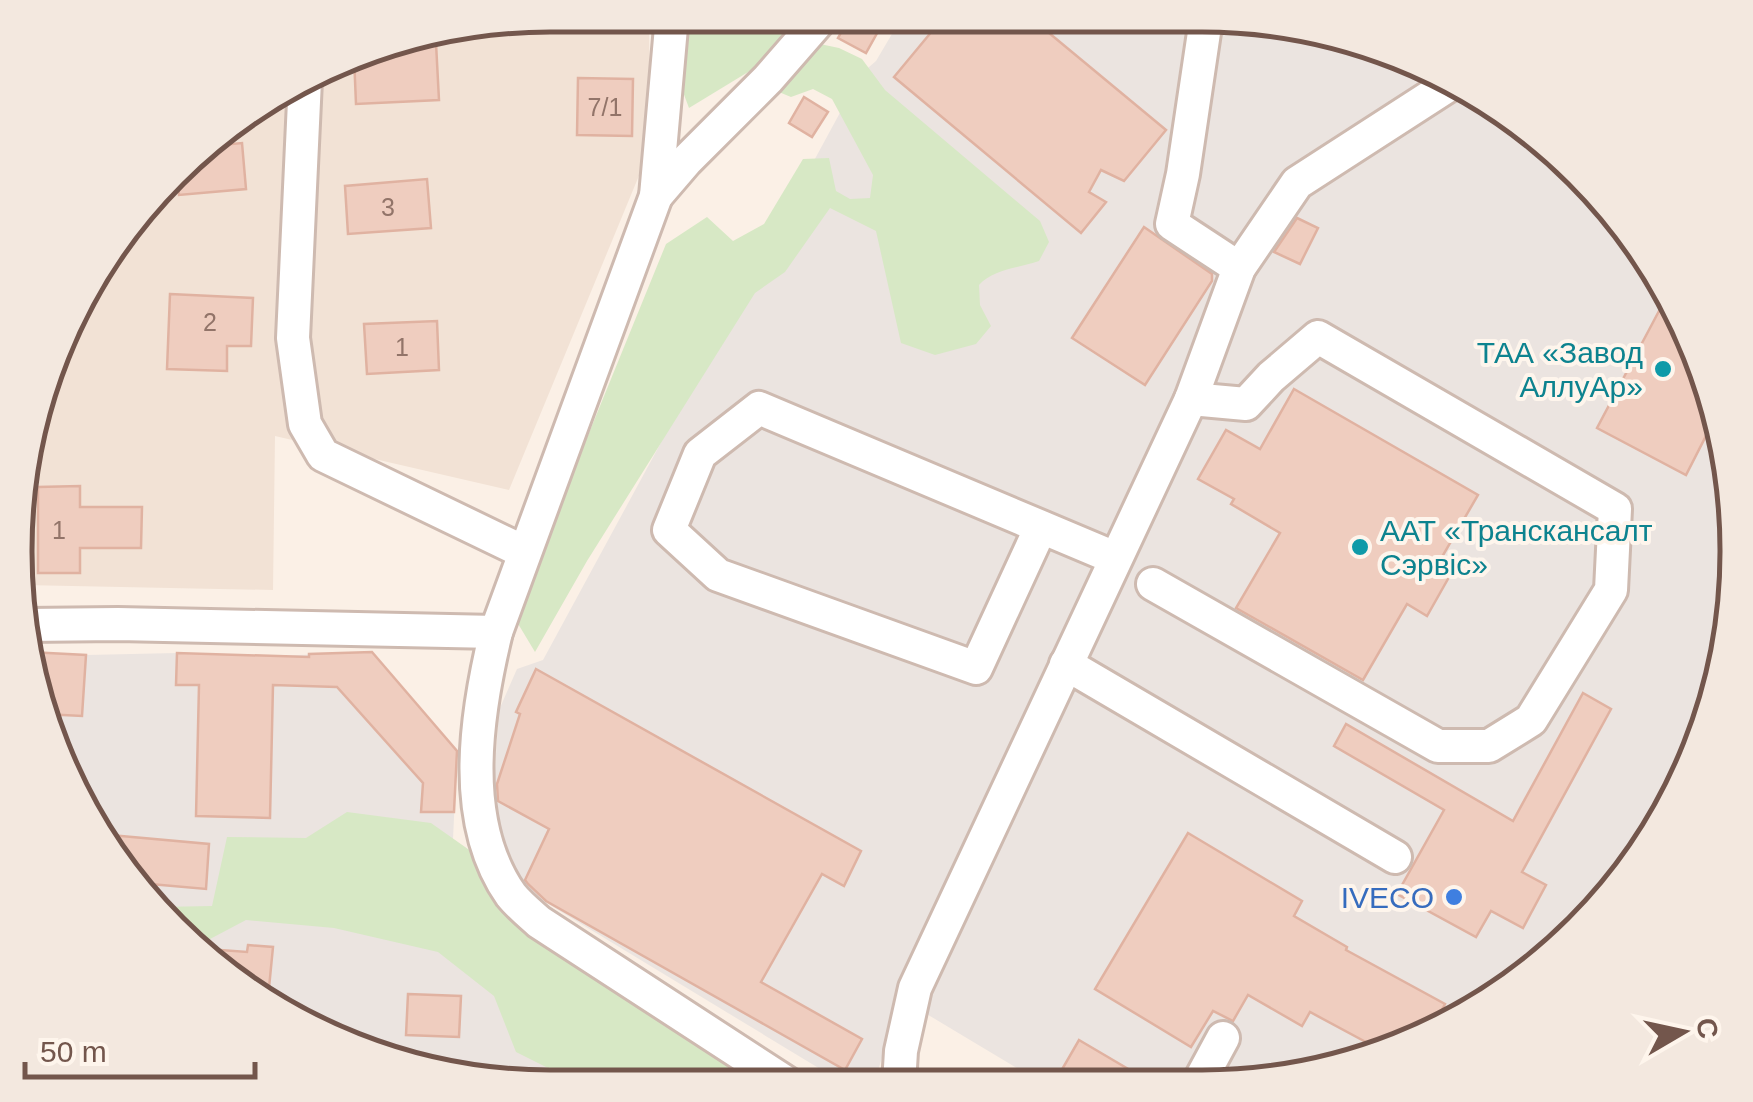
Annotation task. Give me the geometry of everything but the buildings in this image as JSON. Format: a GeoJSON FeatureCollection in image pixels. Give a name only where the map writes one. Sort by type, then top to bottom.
{"type":"FeatureCollection","features":[{"type":"Feature","properties":{"kind":"street"},"geometry":{"type":"LineString","coordinates":[[671,32],[656,196],[524,552],[486,671],[478,764],[479,807],[497,872],[514,899],[539,922],[766,1070]]}},
{"type":"Feature","properties":{"kind":"street"},"geometry":{"type":"LineString","coordinates":[[656,196],[809,32]]}},
{"type":"Feature","properties":{"kind":"street"},"geometry":{"type":"LineString","coordinates":[[1204,32],[1172,224],[1239,268]]}},
{"type":"Feature","properties":{"kind":"street"},"geometry":{"type":"LineString","coordinates":[[900,1070],[915,988],[1191,398],[1239,268],[1296,183],[1440,91]]}},
{"type":"Feature","properties":{"kind":"street"},"geometry":{"type":"LineString","coordinates":[[304,95],[293,338],[305,424],[324,455],[524,552]]}},
{"type":"Feature","properties":{"kind":"street"},"geometry":{"type":"LineString","coordinates":[[1153,584],[1438,746],[1489,746],[1531,720],[1611,590],[1615,509],[1318,337],[1246,404],[1191,398]]}},
{"type":"Feature","properties":{"kind":"street"},"geometry":{"type":"LineString","coordinates":[[1041,527],[976,668],[718,575],[668,530],[700,454],[759,408],[1116,558]]}},
{"type":"Feature","properties":{"kind":"street"},"geometry":{"type":"LineString","coordinates":[[38,624],[496,632]]}},
{"type":"Feature","properties":{"kind":"street"},"geometry":{"type":"LineString","coordinates":[[1066,664],[1395,857]]}},
{"type":"Feature","properties":{"kind":"street"},"geometry":{"type":"LineString","coordinates":[[1205,1070],[1223,1038]]}},
{"type":"Feature","properties":{"kind":"shaded area"},"geometry":{"type":"Polygon","coordinates":[[[649,32],[650,149],[509,490],[275,436],[273,590],[34,585],[32,551],[37,483],[50,417],[86,322],[120,263],[161,209],[209,161],[292,102],[353,72],[417,50],[483,37],[649,32]]]}},
{"type":"Feature","properties":{"kind":"shaded area"},"geometry":{"type":"Polygon","coordinates":[[[893,32],[1202,32],[1270,37],[1336,50],[1431,86],[1518,140],[1569,184],[1633,263],[1681,353],[1711,450],[1720,551],[1711,652],[1681,749],[1633,839],[1569,918],[1490,982],[1400,1030],[1303,1060],[1202,1070],[1020,1070],[920,1010],[905,981],[878,1070],[822,1070],[522,888],[503,850],[493,798],[499,710],[517,669],[543,660],[861,74],[876,61],[893,32]]]}},
{"type":"Feature","properties":{"kind":"shaded area"},"geometry":{"type":"Polygon","coordinates":[[[372,652],[457,751],[449,928],[549,1006],[548,1070],[517,1068],[450,1060],[384,1042],[322,1016],[263,982],[184,918],[120,839],[72,749],[42,653],[274,656],[372,652]]]}},
{"type":"Feature","properties":{"kind":"green space"},"geometry":{"type":"Polygon","coordinates":[[[686,32],[788,32],[758,66],[689,108],[677,76],[686,32]]]}},
{"type":"Feature","properties":{"kind":"green space"},"geometry":{"type":"Polygon","coordinates":[[[820,44],[862,59],[885,90],[1040,221],[1049,242],[1039,261],[999,272],[979,285],[980,305],[991,326],[976,344],[935,355],[901,343],[876,231],[830,208],[785,272],[755,293],[587,561],[535,652],[514,617],[666,244],[707,217],[733,241],[764,224],[803,159],[829,158],[836,191],[850,199],[870,198],[873,175],[832,99],[813,89],[791,97],[774,90],[820,44]]]}},
{"type":"Feature","properties":{"kind":"green space"},"geometry":{"type":"Polygon","coordinates":[[[347,812],[431,823],[475,854],[497,907],[750,1070],[552,1070],[516,1052],[494,996],[438,952],[334,928],[246,920],[208,940],[174,907],[212,906],[227,837],[306,838],[347,812]]]}},
{"type":"Feature","properties":{"kind":"place","name":"ТАА «Завод АллуАр»"},"geometry":{"type":"Point","coordinates":[1663,369]}},
{"type":"Feature","properties":{"kind":"place","name":"ААТ «Транскансалт Сэрвіс»"},"geometry":{"type":"Point","coordinates":[1360,547]}},
{"type":"Feature","properties":{"kind":"place","name":"IVECO"},"geometry":{"type":"Point","coordinates":[1454,897]}}]}
